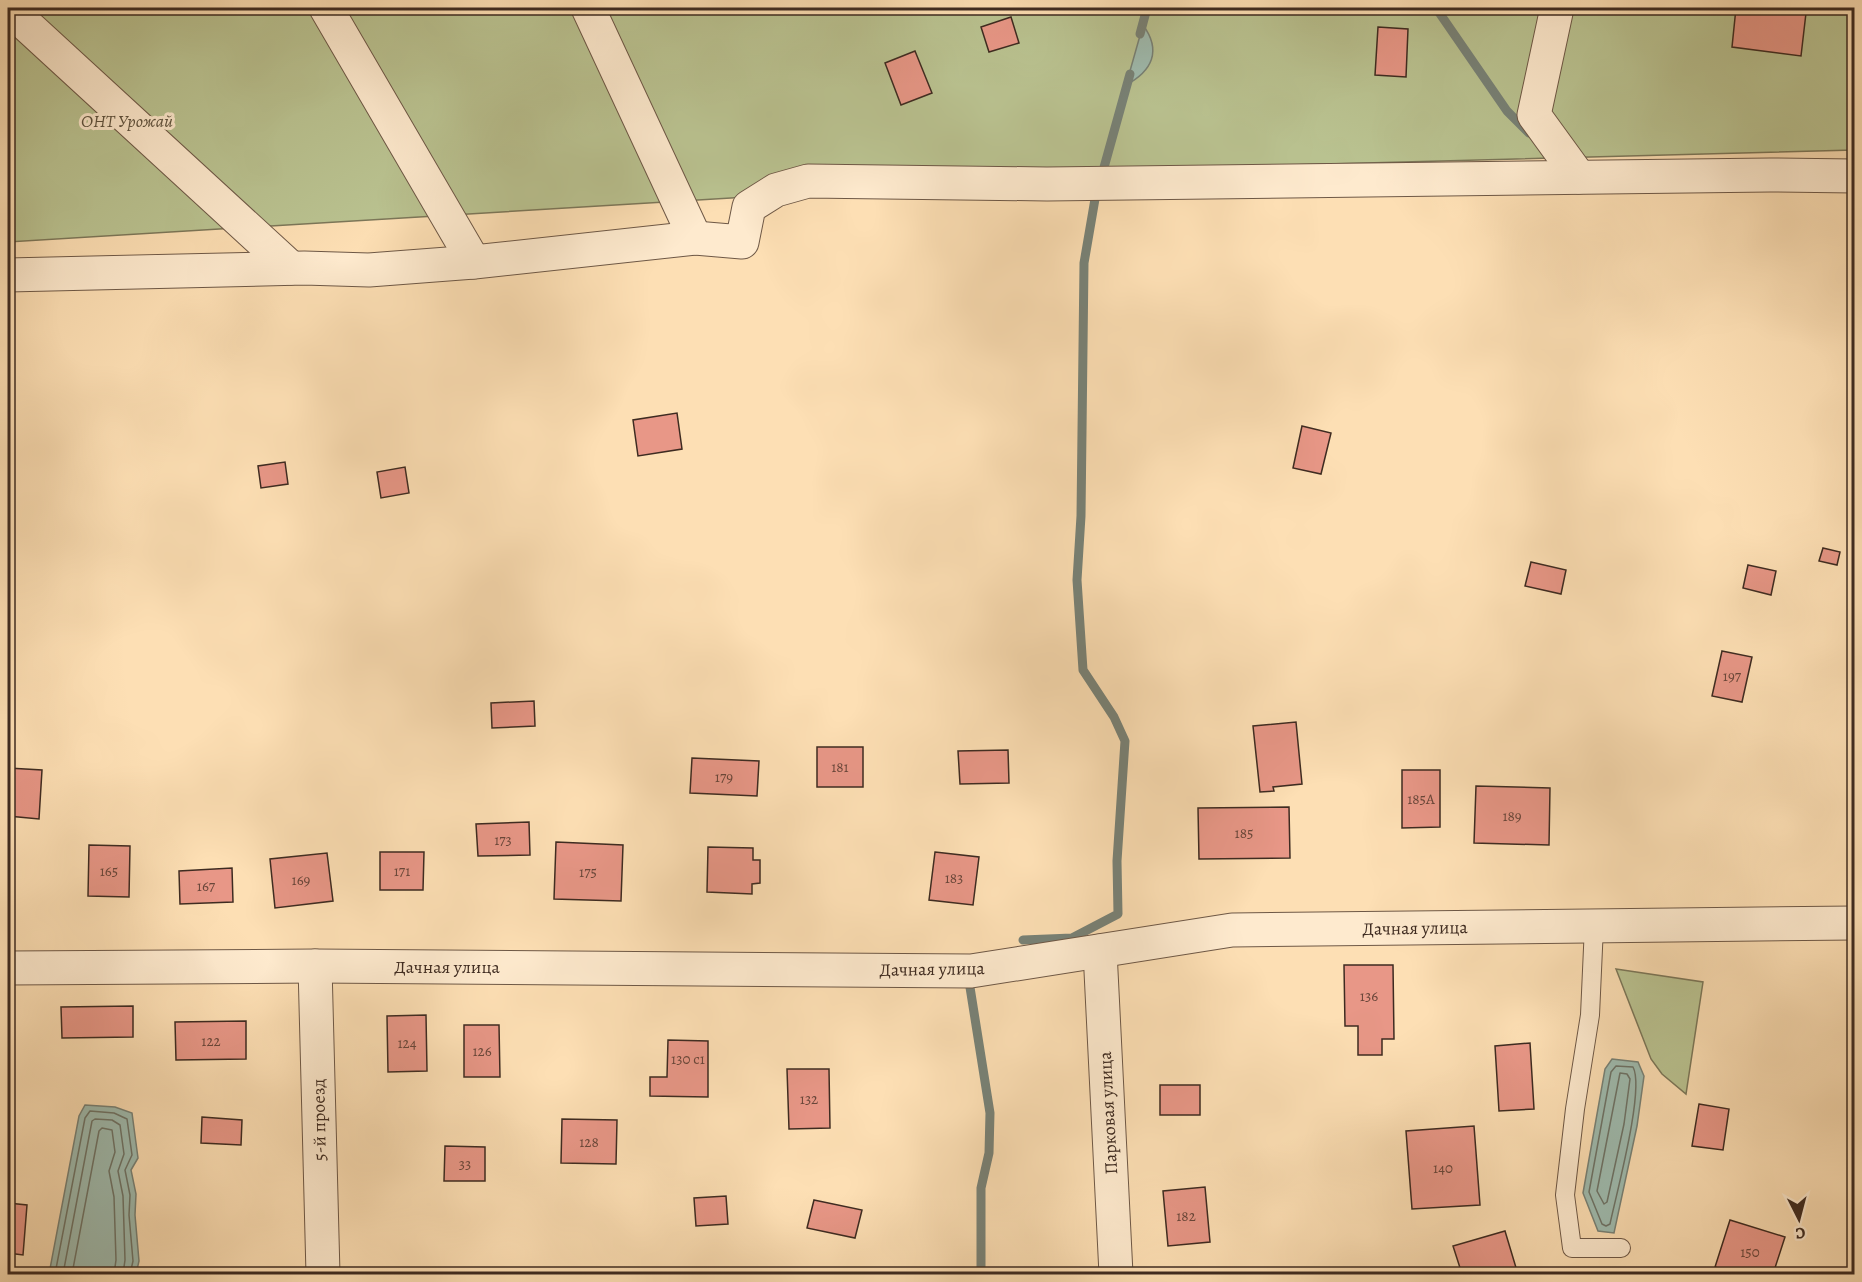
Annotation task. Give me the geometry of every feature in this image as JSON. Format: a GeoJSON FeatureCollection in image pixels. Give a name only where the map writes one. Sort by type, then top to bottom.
{"type":"FeatureCollection","features":[{"type":"Feature","properties":{"kind":"street"},"geometry":{"type":"LineString","coordinates":[[8,8],[291,268]]}},
{"type":"Feature","properties":{"kind":"street"},"geometry":{"type":"LineString","coordinates":[[327,8],[474,262]]}},
{"type":"Feature","properties":{"kind":"street"},"geometry":{"type":"LineString","coordinates":[[588,8],[695,238]]}},
{"type":"Feature","properties":{"kind":"street"},"geometry":{"type":"LineString","coordinates":[[1557,8],[1534,115],[1580,177]]}},
{"type":"Feature","properties":{"kind":"street"},"geometry":{"type":"LineString","coordinates":[[8,275],[291,268],[369,270],[474,262],[695,238],[742,242],[749,207],[776,190],[808,181],[1047,184],[1854,176]]}},
{"type":"Feature","properties":{"kind":"street","name":"Дачная улица"},"geometry":{"type":"LineString","coordinates":[[8,968],[315,966],[971,971],[1232,930],[1854,923]]}},
{"type":"Feature","properties":{"kind":"street","name":"Парковая улица"},"geometry":{"type":"LineString","coordinates":[[1101,951],[1116,1275]]}},
{"type":"Feature","properties":{"kind":"street","name":"5-й проезд"},"geometry":{"type":"LineString","coordinates":[[315,966],[323,1275]]}},
{"type":"Feature","properties":{"kind":"lane"},"geometry":{"type":"LineString","coordinates":[[1594,926],[1590,1015],[1575,1109],[1565,1195],[1572,1248],[1621,1248]]}},
{"type":"Feature","properties":{"kind":"green space","name":"ОНТ Урожай"},"geometry":{"type":"Polygon","coordinates":[[[8,8],[1854,8],[1854,150],[1254,166],[8,242],[8,8]]]}},
{"type":"Feature","properties":{"kind":"green space"},"geometry":{"type":"Polygon","coordinates":[[[1616,969],[1703,982],[1686,1094],[1662,1074],[1651,1059],[1616,969]]]}},
{"type":"Feature","properties":{"kind":"water"},"geometry":{"type":"Polygon","coordinates":[[[1143,25],[1152,43],[1151,60],[1142,73],[1126,85],[1143,25]]]}},
{"type":"Feature","properties":{"kind":"water"},"geometry":{"type":"Polygon","coordinates":[[[1612,1059],[1638,1062],[1644,1076],[1637,1126],[1614,1233],[1598,1231],[1583,1193],[1605,1069],[1612,1059]]]}},
{"type":"Feature","properties":{"kind":"water"},"geometry":{"type":"Polygon","coordinates":[[[85,1105],[115,1107],[132,1113],[138,1158],[131,1170],[136,1194],[135,1215],[139,1261],[136,1274],[49,1274],[79,1116],[85,1105]]]}},
{"type":"Feature","properties":{"kind":"building"},"geometry":{"type":"Polygon","coordinates":[[[1736,8],[1806,13],[1801,56],[1732,47],[1736,8]]]}},
{"type":"Feature","properties":{"kind":"building"},"geometry":{"type":"Polygon","coordinates":[[[1011,17],[1019,43],[989,52],[981,27],[1011,17]]]}},
{"type":"Feature","properties":{"kind":"building"},"geometry":{"type":"Polygon","coordinates":[[[1378,27],[1408,29],[1406,77],[1375,75],[1378,27]]]}},
{"type":"Feature","properties":{"kind":"building"},"geometry":{"type":"Polygon","coordinates":[[[915,51],[932,93],[901,105],[885,63],[915,51]]]}},
{"type":"Feature","properties":{"kind":"building"},"geometry":{"type":"Polygon","coordinates":[[[677,413],[682,449],[638,456],[633,420],[677,413]]]}},
{"type":"Feature","properties":{"kind":"building"},"geometry":{"type":"Polygon","coordinates":[[[1302,426],[1331,433],[1321,474],[1293,468],[1302,426]]]}},
{"type":"Feature","properties":{"kind":"building"},"geometry":{"type":"Polygon","coordinates":[[[285,462],[288,484],[261,488],[258,466],[285,462]]]}},
{"type":"Feature","properties":{"kind":"building"},"geometry":{"type":"Polygon","coordinates":[[[405,467],[409,493],[381,498],[377,472],[405,467]]]}},
{"type":"Feature","properties":{"kind":"building"},"geometry":{"type":"Polygon","coordinates":[[[1823,548],[1840,552],[1837,565],[1819,561],[1823,548]]]}},
{"type":"Feature","properties":{"kind":"building"},"geometry":{"type":"Polygon","coordinates":[[[1531,562],[1566,570],[1561,594],[1525,586],[1531,562]]]}},
{"type":"Feature","properties":{"kind":"building"},"geometry":{"type":"Polygon","coordinates":[[[1748,565],[1776,571],[1771,595],[1743,588],[1748,565]]]}},
{"type":"Feature","properties":{"kind":"building"},"geometry":{"type":"Polygon","coordinates":[[[1722,651],[1752,657],[1742,702],[1712,696],[1722,651]]]}},
{"type":"Feature","properties":{"kind":"building"},"geometry":{"type":"Polygon","coordinates":[[[534,701],[535,726],[492,728],[491,703],[534,701]]]}},
{"type":"Feature","properties":{"kind":"building"},"geometry":{"type":"Polygon","coordinates":[[[1296,722],[1302,784],[1273,787],[1274,791],[1260,792],[1253,726],[1296,722]]]}},
{"type":"Feature","properties":{"kind":"building"},"geometry":{"type":"Polygon","coordinates":[[[817,747],[863,747],[863,787],[817,787],[817,747]]]}},
{"type":"Feature","properties":{"kind":"building"},"geometry":{"type":"Polygon","coordinates":[[[1008,750],[1009,783],[960,784],[958,751],[1008,750]]]}},
{"type":"Feature","properties":{"kind":"building"},"geometry":{"type":"Polygon","coordinates":[[[692,758],[759,761],[757,796],[690,793],[692,758]]]}},
{"type":"Feature","properties":{"kind":"building"},"geometry":{"type":"Polygon","coordinates":[[[8,768],[42,770],[39,819],[8,816],[8,768]]]}},
{"type":"Feature","properties":{"kind":"building"},"geometry":{"type":"Polygon","coordinates":[[[1402,770],[1440,770],[1440,827],[1402,828],[1402,770]]]}},
{"type":"Feature","properties":{"kind":"building"},"geometry":{"type":"Polygon","coordinates":[[[1476,786],[1550,788],[1549,845],[1474,843],[1476,786]]]}},
{"type":"Feature","properties":{"kind":"building"},"geometry":{"type":"Polygon","coordinates":[[[1289,807],[1290,858],[1199,859],[1198,808],[1289,807]]]}},
{"type":"Feature","properties":{"kind":"building"},"geometry":{"type":"Polygon","coordinates":[[[529,822],[530,855],[478,856],[476,824],[529,822]]]}},
{"type":"Feature","properties":{"kind":"building"},"geometry":{"type":"Polygon","coordinates":[[[556,842],[623,845],[621,901],[554,899],[556,842]]]}},
{"type":"Feature","properties":{"kind":"building"},"geometry":{"type":"Polygon","coordinates":[[[89,845],[130,846],[129,897],[88,896],[89,845]]]}},
{"type":"Feature","properties":{"kind":"building"},"geometry":{"type":"Polygon","coordinates":[[[708,847],[753,848],[753,860],[760,860],[760,883],[752,884],[752,894],[707,892],[708,847]]]}},
{"type":"Feature","properties":{"kind":"building"},"geometry":{"type":"Polygon","coordinates":[[[380,852],[424,852],[423,890],[380,890],[380,852]]]}},
{"type":"Feature","properties":{"kind":"building"},"geometry":{"type":"Polygon","coordinates":[[[935,852],[979,857],[973,905],[929,900],[935,852]]]}},
{"type":"Feature","properties":{"kind":"building"},"geometry":{"type":"Polygon","coordinates":[[[327,853],[333,901],[275,908],[270,859],[327,853]]]}},
{"type":"Feature","properties":{"kind":"building"},"geometry":{"type":"Polygon","coordinates":[[[232,868],[233,902],[180,904],[179,871],[232,868]]]}},
{"type":"Feature","properties":{"kind":"building"},"geometry":{"type":"Polygon","coordinates":[[[1344,965],[1393,965],[1394,1039],[1382,1039],[1382,1055],[1358,1055],[1358,1026],[1345,1026],[1344,965]]]}},
{"type":"Feature","properties":{"kind":"building"},"geometry":{"type":"Polygon","coordinates":[[[133,1006],[133,1037],[62,1038],[61,1007],[133,1006]]]}},
{"type":"Feature","properties":{"kind":"building"},"geometry":{"type":"Polygon","coordinates":[[[426,1015],[427,1071],[388,1072],[387,1016],[426,1015]]]}},
{"type":"Feature","properties":{"kind":"building"},"geometry":{"type":"Polygon","coordinates":[[[246,1021],[246,1059],[176,1060],[175,1022],[246,1021]]]}},
{"type":"Feature","properties":{"kind":"building"},"geometry":{"type":"Polygon","coordinates":[[[464,1025],[499,1025],[500,1077],[464,1077],[464,1025]]]}},
{"type":"Feature","properties":{"kind":"building"},"geometry":{"type":"Polygon","coordinates":[[[668,1040],[708,1041],[708,1097],[650,1096],[650,1077],[667,1077],[668,1040]]]}},
{"type":"Feature","properties":{"kind":"building"},"geometry":{"type":"Polygon","coordinates":[[[1530,1043],[1534,1109],[1499,1111],[1495,1046],[1530,1043]]]}},
{"type":"Feature","properties":{"kind":"building"},"geometry":{"type":"Polygon","coordinates":[[[787,1069],[829,1069],[830,1128],[789,1129],[787,1069]]]}},
{"type":"Feature","properties":{"kind":"building"},"geometry":{"type":"Polygon","coordinates":[[[1160,1085],[1200,1085],[1200,1115],[1160,1115],[1160,1085]]]}},
{"type":"Feature","properties":{"kind":"building"},"geometry":{"type":"Polygon","coordinates":[[[1699,1104],[1729,1109],[1723,1150],[1692,1146],[1699,1104]]]}},
{"type":"Feature","properties":{"kind":"building"},"geometry":{"type":"Polygon","coordinates":[[[202,1117],[242,1120],[241,1145],[201,1143],[202,1117]]]}},
{"type":"Feature","properties":{"kind":"building"},"geometry":{"type":"Polygon","coordinates":[[[562,1119],[617,1120],[616,1164],[561,1163],[562,1119]]]}},
{"type":"Feature","properties":{"kind":"building"},"geometry":{"type":"Polygon","coordinates":[[[1474,1126],[1480,1205],[1412,1209],[1406,1131],[1474,1126]]]}},
{"type":"Feature","properties":{"kind":"building"},"geometry":{"type":"Polygon","coordinates":[[[445,1146],[485,1147],[485,1181],[444,1181],[445,1146]]]}},
{"type":"Feature","properties":{"kind":"building"},"geometry":{"type":"Polygon","coordinates":[[[1205,1187],[1210,1242],[1168,1246],[1163,1191],[1205,1187]]]}},
{"type":"Feature","properties":{"kind":"building"},"geometry":{"type":"Polygon","coordinates":[[[726,1196],[728,1224],[696,1226],[694,1198],[726,1196]]]}},
{"type":"Feature","properties":{"kind":"building"},"geometry":{"type":"Polygon","coordinates":[[[814,1200],[862,1210],[855,1238],[807,1228],[814,1200]]]}},
{"type":"Feature","properties":{"kind":"building"},"geometry":{"type":"Polygon","coordinates":[[[8,1203],[27,1205],[23,1255],[8,1253],[8,1203]]]}},
{"type":"Feature","properties":{"kind":"building"},"geometry":{"type":"Polygon","coordinates":[[[1730,1220],[1785,1237],[1773,1274],[1737,1274],[1715,1267],[1730,1220]]]}},
{"type":"Feature","properties":{"kind":"building"},"geometry":{"type":"Polygon","coordinates":[[[1505,1231],[1517,1271],[1505,1274],[1462,1274],[1453,1246],[1505,1231]]]}},
{"type":"Feature","properties":{"kind":"waterway"},"geometry":{"type":"LineString","coordinates":[[1140,34],[1147,8]]}},
{"type":"Feature","properties":{"kind":"waterway"},"geometry":{"type":"LineString","coordinates":[[1436,8],[1507,111],[1529,133]]}},
{"type":"Feature","properties":{"kind":"waterway"},"geometry":{"type":"LineString","coordinates":[[1103,171],[1130,74]]}},
{"type":"Feature","properties":{"kind":"waterway"},"geometry":{"type":"LineString","coordinates":[[1023,940],[1072,938],[1118,914],[1117,861],[1125,741],[1114,717],[1083,670],[1077,580],[1081,516],[1084,263],[1095,199]]}},
{"type":"Feature","properties":{"kind":"waterway"},"geometry":{"type":"LineString","coordinates":[[969,981],[990,1113],[989,1153],[981,1188],[981,1274]]}}]}
